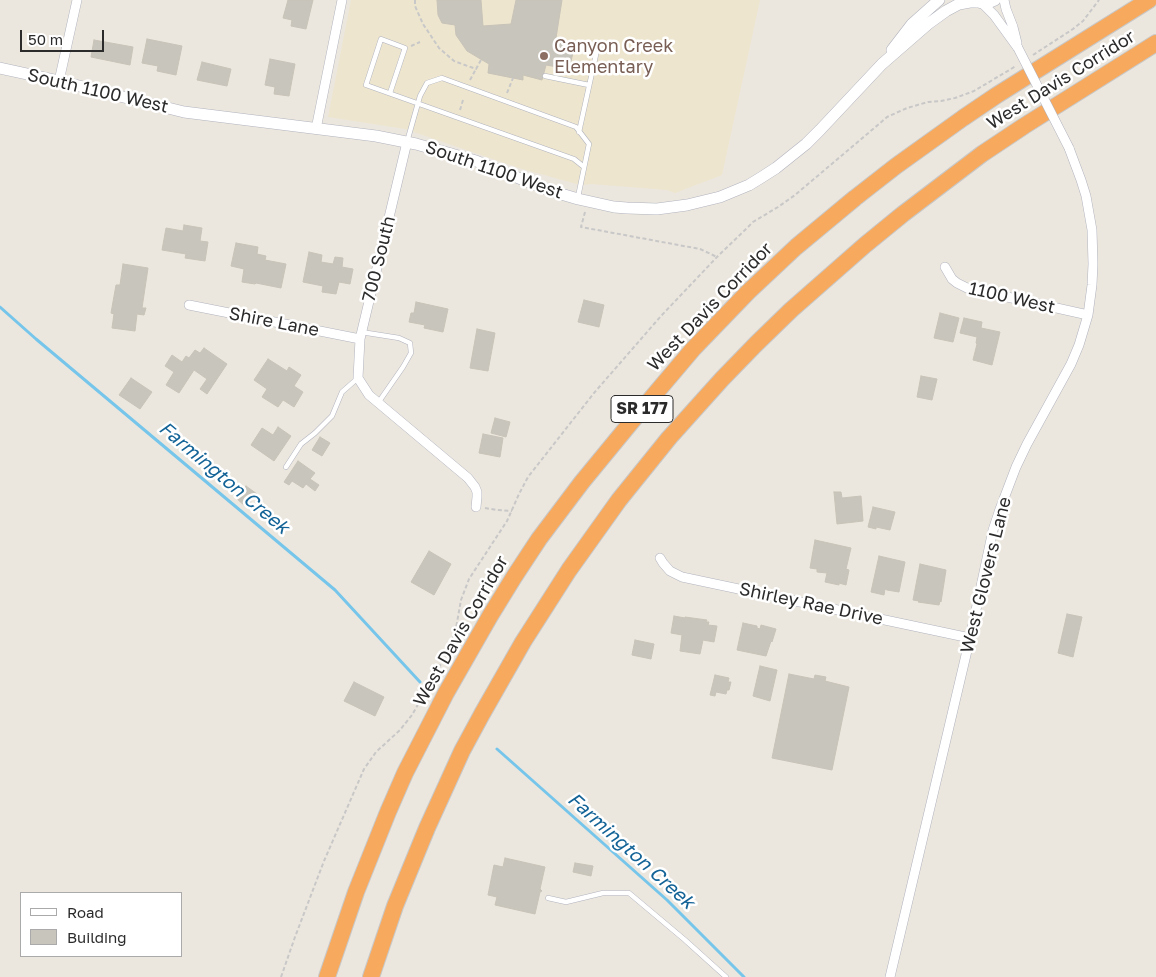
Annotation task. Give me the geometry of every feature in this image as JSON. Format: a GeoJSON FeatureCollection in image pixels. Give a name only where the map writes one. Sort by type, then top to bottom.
{"type":"FeatureCollection","features":[{"type":"Feature","properties":{"kind":"highway","name":"West Davis Corridor"},"geometry":{"type":"LineString","coordinates":[[327,977],[374,844],[405,773],[446,693],[490,616],[539,539],[582,482],[633,420],[693,349],[748,292],[796,247],[856,198],[896,166],[997,95],[1149,0]]}},
{"type":"Feature","properties":{"kind":"highway","name":"West Davis Corridor"},"geometry":{"type":"LineString","coordinates":[[371,977],[395,906],[423,836],[486,707],[523,642],[569,570],[619,500],[669,438],[728,372],[791,310],[895,220],[989,149],[1156,43]]}},
{"type":"Feature","properties":{"kind":"street"},"geometry":{"type":"LineString","coordinates":[[59,81],[77,0]]}},
{"type":"Feature","properties":{"kind":"street"},"geometry":{"type":"LineString","coordinates":[[316,129],[342,0]]}},
{"type":"Feature","properties":{"kind":"street","name":"South 1100 West"},"geometry":{"type":"LineString","coordinates":[[882,64],[904,32],[939,0]]}},
{"type":"Feature","properties":{"kind":"street","name":"South 1100 West"},"geometry":{"type":"LineString","coordinates":[[0,68],[184,112],[376,136],[407,142],[463,156],[552,191],[583,200],[627,208],[672,208],[720,197],[742,188],[776,168],[806,144],[882,64],[937,17],[960,4],[970,2],[988,3],[995,0]]}},
{"type":"Feature","properties":{"kind":"street","name":"West Glovers Lane"},"geometry":{"type":"LineString","coordinates":[[890,977],[970,638],[993,530],[1007,488],[1027,444],[1079,346],[1088,315],[1092,285],[1092,230],[1084,188],[1069,148],[1009,30],[1004,0]]}},
{"type":"Feature","properties":{"kind":"street","name":"West Glovers Lane"},"geometry":{"type":"LineString","coordinates":[[976,2],[994,15],[1009,30]]}},
{"type":"Feature","properties":{"kind":"street","name":"700 South"},"geometry":{"type":"LineString","coordinates":[[358,378],[360,335],[407,142]]}},
{"type":"Feature","properties":{"kind":"street","name":"1100 West"},"geometry":{"type":"LineString","coordinates":[[945,267],[952,279],[967,288],[1088,315]]}},
{"type":"Feature","properties":{"kind":"street","name":"Shire Lane"},"geometry":{"type":"LineString","coordinates":[[189,305],[360,335]]}},
{"type":"Feature","properties":{"kind":"street"},"geometry":{"type":"LineString","coordinates":[[358,378],[369,395],[468,478],[477,492],[476,506]]}},
{"type":"Feature","properties":{"kind":"street","name":"Shirley Rae Drive"},"geometry":{"type":"LineString","coordinates":[[660,558],[670,571],[682,577],[970,638]]}},
{"type":"Feature","properties":{"kind":"lane"},"geometry":{"type":"LineString","coordinates":[[390,93],[405,48],[382,39],[366,85],[574,159],[584,167]]}},
{"type":"Feature","properties":{"kind":"lane"},"geometry":{"type":"LineString","coordinates":[[580,132],[597,50]]}},
{"type":"Feature","properties":{"kind":"lane"},"geometry":{"type":"LineString","coordinates":[[545,76],[590,85]]}},
{"type":"Feature","properties":{"kind":"lane"},"geometry":{"type":"LineString","coordinates":[[407,142],[420,96],[427,83],[442,78],[576,127],[589,144],[584,167],[583,200]]}},
{"type":"Feature","properties":{"kind":"lane"},"geometry":{"type":"LineString","coordinates":[[360,335],[399,338],[410,343],[411,353],[403,368],[378,403]]}},
{"type":"Feature","properties":{"kind":"lane"},"geometry":{"type":"LineString","coordinates":[[286,467],[301,444],[332,416],[342,392],[358,378]]}},
{"type":"Feature","properties":{"kind":"lane"},"geometry":{"type":"LineString","coordinates":[[548,898],[566,902],[603,893],[629,893],[726,977]]}},
{"type":"Feature","properties":{"kind":"path"},"geometry":{"type":"LineString","coordinates":[[414,0],[423,24],[439,48],[454,61],[476,69]]}},
{"type":"Feature","properties":{"kind":"path"},"geometry":{"type":"LineString","coordinates":[[470,80],[481,60]]}},
{"type":"Feature","properties":{"kind":"path"},"geometry":{"type":"LineString","coordinates":[[507,93],[513,78]]}},
{"type":"Feature","properties":{"kind":"path"},"geometry":{"type":"LineString","coordinates":[[457,117],[463,100]]}},
{"type":"Feature","properties":{"kind":"path"},"geometry":{"type":"LineString","coordinates":[[583,200],[581,227],[700,249],[717,257]]}},
{"type":"Feature","properties":{"kind":"path"},"geometry":{"type":"LineString","coordinates":[[476,506],[512,511]]}},
{"type":"Feature","properties":{"kind":"shaded area","name":"Canyon Creek Elementary"},"geometry":{"type":"Polygon","coordinates":[[[351,0],[760,0],[722,175],[675,193],[667,190],[592,184],[580,185],[519,168],[405,129],[328,117],[351,0]]]}},
{"type":"Feature","properties":{"kind":"building"},"geometry":{"type":"Polygon","coordinates":[[[288,0],[313,0],[306,29],[291,26],[292,20],[283,18],[288,0]]]}},
{"type":"Feature","properties":{"kind":"building","name":"Canyon Creek Elementary"},"geometry":{"type":"Polygon","coordinates":[[[437,0],[481,0],[483,26],[511,24],[516,0],[562,0],[556,38],[575,45],[569,69],[546,65],[542,80],[523,75],[523,80],[488,73],[489,64],[467,51],[456,35],[455,25],[442,23],[438,15],[437,0]]]}},
{"type":"Feature","properties":{"kind":"building"},"geometry":{"type":"Polygon","coordinates":[[[147,39],[182,46],[176,75],[157,71],[158,66],[142,63],[147,39]]]}},
{"type":"Feature","properties":{"kind":"building"},"geometry":{"type":"Polygon","coordinates":[[[94,40],[133,47],[130,65],[91,57],[94,40]]]}},
{"type":"Feature","properties":{"kind":"building"},"geometry":{"type":"Polygon","coordinates":[[[270,59],[295,64],[289,96],[274,94],[275,87],[265,85],[270,59]]]}},
{"type":"Feature","properties":{"kind":"building"},"geometry":{"type":"Polygon","coordinates":[[[202,62],[231,69],[227,86],[197,80],[202,62]]]}},
{"type":"Feature","properties":{"kind":"building"},"geometry":{"type":"Polygon","coordinates":[[[184,225],[202,228],[200,241],[208,242],[205,261],[185,258],[186,254],[162,250],[166,228],[183,231],[184,225]]]}},
{"type":"Feature","properties":{"kind":"building"},"geometry":{"type":"Polygon","coordinates":[[[236,243],[258,247],[257,254],[266,256],[265,260],[286,264],[281,288],[242,282],[244,269],[231,266],[236,243]]]}},
{"type":"Feature","properties":{"kind":"building"},"geometry":{"type":"Polygon","coordinates":[[[309,252],[322,255],[321,262],[333,264],[335,257],[343,258],[342,267],[353,269],[350,284],[339,282],[336,294],[322,292],[323,286],[303,282],[309,252]]]}},
{"type":"Feature","properties":{"kind":"building"},"geometry":{"type":"Polygon","coordinates":[[[123,264],[148,268],[142,308],[146,308],[144,315],[137,314],[135,331],[112,328],[114,314],[111,313],[116,285],[120,285],[123,264]]]}},
{"type":"Feature","properties":{"kind":"building"},"geometry":{"type":"Polygon","coordinates":[[[584,300],[604,305],[599,327],[578,322],[584,300]]]}},
{"type":"Feature","properties":{"kind":"building"},"geometry":{"type":"Polygon","coordinates":[[[416,302],[448,309],[443,332],[424,328],[425,325],[409,322],[411,313],[414,313],[416,302]]]}},
{"type":"Feature","properties":{"kind":"building"},"geometry":{"type":"Polygon","coordinates":[[[940,313],[959,318],[953,342],[934,338],[940,313]]]}},
{"type":"Feature","properties":{"kind":"building"},"geometry":{"type":"Polygon","coordinates":[[[964,318],[982,322],[981,328],[1000,332],[992,365],[973,360],[977,337],[960,333],[964,318]]]}},
{"type":"Feature","properties":{"kind":"building"},"geometry":{"type":"Polygon","coordinates":[[[477,329],[495,333],[488,371],[470,368],[477,329]]]}},
{"type":"Feature","properties":{"kind":"building"},"geometry":{"type":"Polygon","coordinates":[[[204,348],[227,364],[207,394],[200,389],[207,379],[194,370],[179,393],[166,385],[174,372],[165,366],[172,355],[182,362],[186,356],[189,358],[195,350],[200,353],[204,348]]]}},
{"type":"Feature","properties":{"kind":"building"},"geometry":{"type":"Polygon","coordinates":[[[268,359],[287,371],[289,367],[301,375],[294,386],[303,392],[294,407],[283,400],[278,407],[262,397],[267,389],[254,380],[268,359]]]}},
{"type":"Feature","properties":{"kind":"building"},"geometry":{"type":"Polygon","coordinates":[[[921,376],[937,379],[932,400],[917,397],[921,376]]]}},
{"type":"Feature","properties":{"kind":"building"},"geometry":{"type":"Polygon","coordinates":[[[131,378],[152,392],[140,409],[119,395],[131,378]]]}},
{"type":"Feature","properties":{"kind":"building"},"geometry":{"type":"Polygon","coordinates":[[[495,418],[510,422],[506,437],[491,433],[495,418]]]}},
{"type":"Feature","properties":{"kind":"building"},"geometry":{"type":"Polygon","coordinates":[[[278,427],[291,436],[274,461],[251,445],[262,428],[273,435],[278,427]]]}},
{"type":"Feature","properties":{"kind":"building"},"geometry":{"type":"Polygon","coordinates":[[[483,434],[503,438],[500,457],[479,453],[483,434]]]}},
{"type":"Feature","properties":{"kind":"building"},"geometry":{"type":"Polygon","coordinates":[[[320,437],[330,443],[322,456],[312,450],[320,437]]]}},
{"type":"Feature","properties":{"kind":"building"},"geometry":{"type":"Polygon","coordinates":[[[298,461],[315,473],[310,479],[319,485],[315,491],[306,484],[303,488],[292,481],[289,485],[284,482],[298,461]]]}},
{"type":"Feature","properties":{"kind":"building"},"geometry":{"type":"Polygon","coordinates":[[[246,486],[257,494],[246,507],[236,498],[246,486]]]}},
{"type":"Feature","properties":{"kind":"building"},"geometry":{"type":"Polygon","coordinates":[[[834,492],[841,492],[842,498],[861,496],[863,521],[837,524],[834,492]]]}},
{"type":"Feature","properties":{"kind":"building"},"geometry":{"type":"Polygon","coordinates":[[[873,507],[895,512],[890,530],[868,527],[873,507]]]}},
{"type":"Feature","properties":{"kind":"building"},"geometry":{"type":"Polygon","coordinates":[[[815,540],[851,548],[846,569],[849,570],[846,585],[825,582],[827,573],[817,572],[817,569],[810,568],[815,540]]]}},
{"type":"Feature","properties":{"kind":"building"},"geometry":{"type":"Polygon","coordinates":[[[429,551],[451,564],[434,595],[411,582],[429,551]]]}},
{"type":"Feature","properties":{"kind":"building"},"geometry":{"type":"Polygon","coordinates":[[[879,556],[905,562],[899,592],[885,589],[884,595],[871,592],[879,556]]]}},
{"type":"Feature","properties":{"kind":"building"},"geometry":{"type":"Polygon","coordinates":[[[920,564],[946,570],[939,605],[913,600],[920,564]]]}},
{"type":"Feature","properties":{"kind":"building"},"geometry":{"type":"Polygon","coordinates":[[[1067,614],[1082,617],[1073,657],[1058,653],[1067,614]]]}},
{"type":"Feature","properties":{"kind":"building"},"geometry":{"type":"Polygon","coordinates":[[[674,616],[707,620],[706,622],[709,622],[708,625],[717,626],[714,642],[703,640],[700,654],[680,651],[682,635],[671,633],[674,616]]]}},
{"type":"Feature","properties":{"kind":"building"},"geometry":{"type":"Polygon","coordinates":[[[743,623],[757,626],[760,629],[761,625],[776,629],[766,656],[737,650],[743,623]]]}},
{"type":"Feature","properties":{"kind":"building"},"geometry":{"type":"Polygon","coordinates":[[[635,640],[654,644],[651,659],[632,655],[635,640]]]}},
{"type":"Feature","properties":{"kind":"building"},"geometry":{"type":"Polygon","coordinates":[[[760,666],[777,670],[770,701],[753,696],[760,666]]]}},
{"type":"Feature","properties":{"kind":"building"},"geometry":{"type":"Polygon","coordinates":[[[789,674],[814,679],[815,675],[826,677],[825,681],[849,687],[832,770],[772,758],[789,674]]]}},
{"type":"Feature","properties":{"kind":"building"},"geometry":{"type":"Polygon","coordinates":[[[715,675],[729,678],[728,682],[731,682],[726,694],[716,692],[715,696],[710,695],[715,675]]]}},
{"type":"Feature","properties":{"kind":"building"},"geometry":{"type":"Polygon","coordinates":[[[354,682],[384,697],[375,716],[344,701],[354,682]]]}},
{"type":"Feature","properties":{"kind":"building"},"geometry":{"type":"Polygon","coordinates":[[[505,858],[545,867],[540,889],[542,891],[540,892],[535,914],[495,905],[497,897],[488,895],[494,865],[503,867],[505,858]]]}},
{"type":"Feature","properties":{"kind":"building"},"geometry":{"type":"Polygon","coordinates":[[[575,863],[593,866],[591,876],[573,872],[575,863]]]}},
{"type":"Feature","properties":{"kind":"waterway","name":"Farmington Creek"},"geometry":{"type":"LineString","coordinates":[[0,307],[335,590],[420,682]]}},
{"type":"Feature","properties":{"kind":"waterway","name":"Farmington Creek"},"geometry":{"type":"LineString","coordinates":[[497,749],[667,900],[744,977]]}},
{"type":"Feature","properties":{"kind":"place","name":"Canyon Creek Elementary"},"geometry":{"type":"Point","coordinates":[544,56]}}]}
